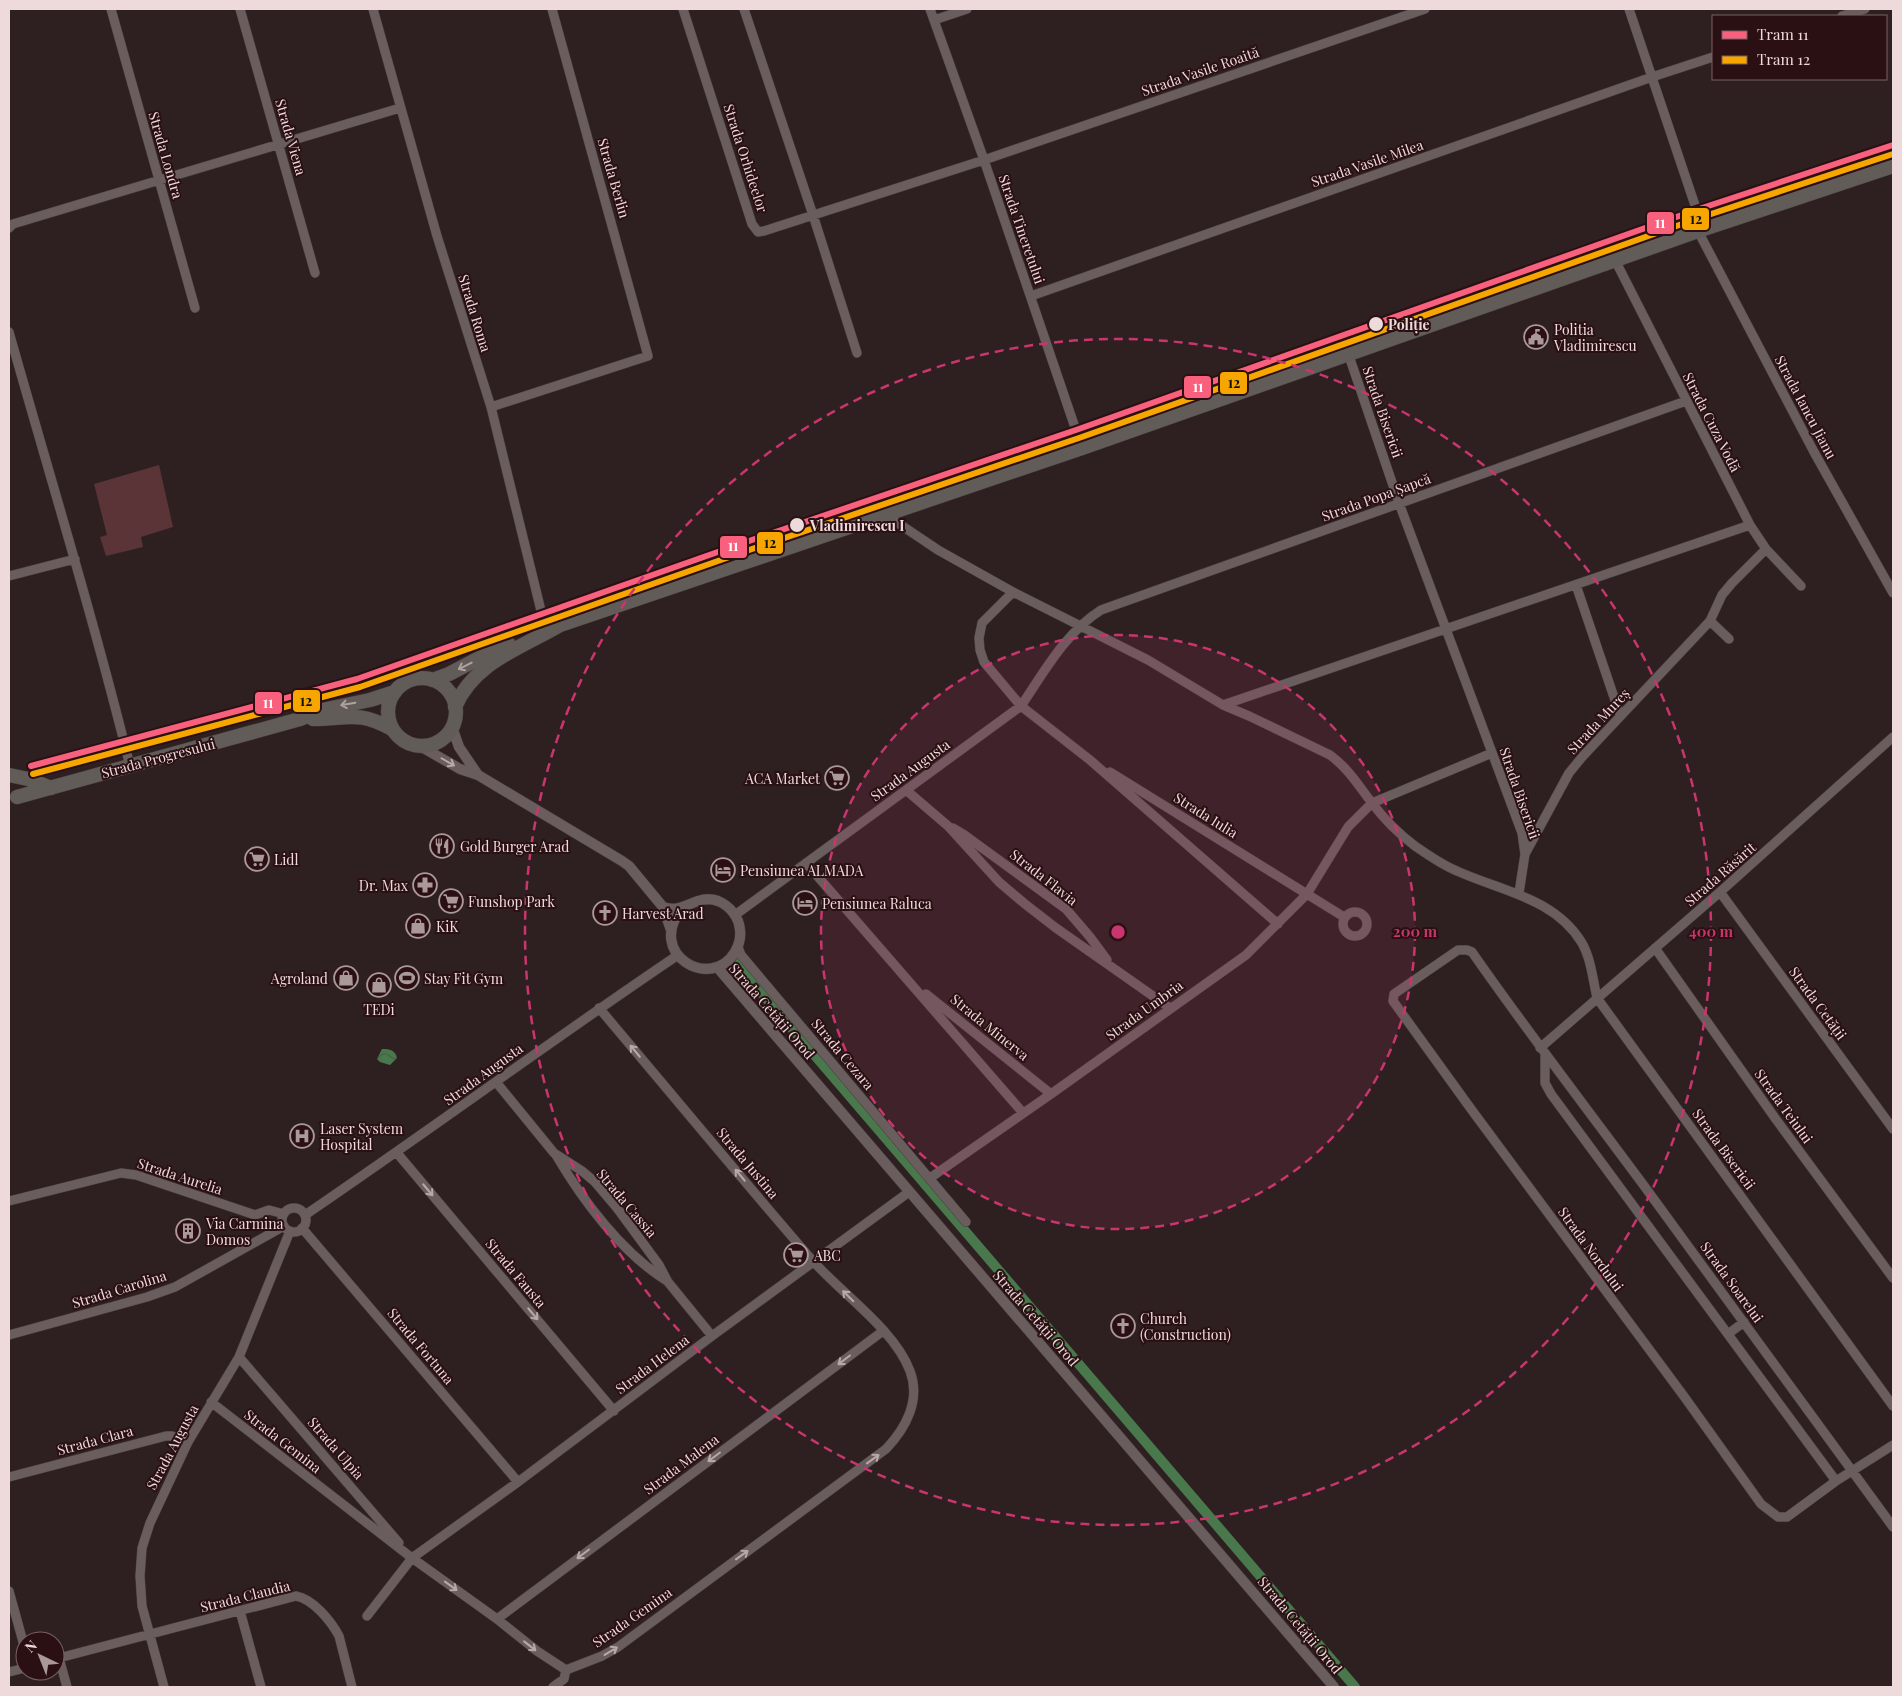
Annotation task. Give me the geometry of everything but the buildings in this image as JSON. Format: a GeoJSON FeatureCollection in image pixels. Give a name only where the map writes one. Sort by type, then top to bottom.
{"type":"FeatureCollection","features":[{"type":"Feature","properties":{"kind":"main road"},"geometry":{"type":"LineString","coordinates":[[455,707],[466,685],[479,673],[511,651],[560,625],[1082,448],[1701,230],[1893,166]]}},
{"type":"Feature","properties":{"kind":"main road"},"geometry":{"type":"LineString","coordinates":[[432,680],[449,693],[455,707],[455,719],[452,728],[438,742],[420,746],[404,741],[392,729],[388,710],[391,699],[402,685],[412,680],[432,680],[449,674],[506,644],[545,627],[560,625]]}},
{"type":"Feature","properties":{"kind":"main road","name":"Strada Progresului"},"geometry":{"type":"LineString","coordinates":[[17,797],[300,719],[322,710],[370,700],[395,692]]}},
{"type":"Feature","properties":{"kind":"main road","name":"Strada Progresului"},"geometry":{"type":"LineString","coordinates":[[300,719],[362,716],[392,729]]}},
{"type":"Feature","properties":{"kind":"main road"},"geometry":{"type":"LineString","coordinates":[[9,774],[51,788]]}},
{"type":"Feature","properties":{"kind":"street","name":"Strada Londra"},"geometry":{"type":"LineString","coordinates":[[111,9],[195,308]]}},
{"type":"Feature","properties":{"kind":"street","name":"Strada Viena"},"geometry":{"type":"LineString","coordinates":[[240,9],[280,144],[315,273]]}},
{"type":"Feature","properties":{"kind":"street","name":"Strada Roma"},"geometry":{"type":"LineString","coordinates":[[373,9],[437,236],[490,407],[545,627]]}},
{"type":"Feature","properties":{"kind":"street","name":"Strada Berlin"},"geometry":{"type":"LineString","coordinates":[[490,407],[648,356],[552,9]]}},
{"type":"Feature","properties":{"kind":"street","name":"Strada Orhideelor"},"geometry":{"type":"LineString","coordinates":[[683,9],[752,224],[758,232],[984,160]]}},
{"type":"Feature","properties":{"kind":"street"},"geometry":{"type":"LineString","coordinates":[[744,9],[857,353]]}},
{"type":"Feature","properties":{"kind":"street","name":"Strada Tineretului"},"geometry":{"type":"LineString","coordinates":[[930,9],[984,160],[1082,448]]}},
{"type":"Feature","properties":{"kind":"street"},"geometry":{"type":"LineString","coordinates":[[934,20],[967,9]]}},
{"type":"Feature","properties":{"kind":"street","name":"Strada Vasile Roaită"},"geometry":{"type":"LineString","coordinates":[[984,160],[1425,9]]}},
{"type":"Feature","properties":{"kind":"street","name":"Strada Iancu Jianu"},"geometry":{"type":"LineString","coordinates":[[1629,9],[1701,230],[1814,452],[1893,593]]}},
{"type":"Feature","properties":{"kind":"street"},"geometry":{"type":"LineString","coordinates":[[1845,15],[1865,9]]}},
{"type":"Feature","properties":{"kind":"street","name":"Strada Vasile Milea"},"geometry":{"type":"LineString","coordinates":[[1031,296],[1712,57]]}},
{"type":"Feature","properties":{"kind":"street"},"geometry":{"type":"LineString","coordinates":[[10,225],[400,108]]}},
{"type":"Feature","properties":{"kind":"street","name":"Strada Cuza Vodă"},"geometry":{"type":"LineString","coordinates":[[1615,260],[1750,524],[1766,549],[1802,586]]}},
{"type":"Feature","properties":{"kind":"street"},"geometry":{"type":"LineString","coordinates":[[9,332],[75,559],[130,766]]}},
{"type":"Feature","properties":{"kind":"street","name":"Strada Bisericii"},"geometry":{"type":"LineString","coordinates":[[1348,353],[1399,503],[1522,833],[1526,854],[1519,894],[1549,910],[1571,928],[1582,943],[1587,954],[1597,998],[1893,1406]]}},
{"type":"Feature","properties":{"kind":"street","name":"Strada Popa Șapcă"},"geometry":{"type":"LineString","coordinates":[[1079,626],[1101,610],[1686,401]]}},
{"type":"Feature","properties":{"kind":"street"},"geometry":{"type":"LineString","coordinates":[[886,515],[938,550],[1013,592],[1148,660],[1223,705],[1330,755],[1357,781],[1372,803],[1399,833],[1444,865],[1483,882],[1519,894]]}},
{"type":"Feature","properties":{"kind":"street"},"geometry":{"type":"LineString","coordinates":[[1223,705],[1750,524]]}},
{"type":"Feature","properties":{"kind":"street","name":"Strada Mureș"},"geometry":{"type":"LineString","coordinates":[[1526,854],[1569,773],[1620,715],[1710,621],[1722,595],[1766,549]]}},
{"type":"Feature","properties":{"kind":"street"},"geometry":{"type":"LineString","coordinates":[[9,576],[75,559]]}},
{"type":"Feature","properties":{"kind":"street"},"geometry":{"type":"LineString","coordinates":[[1576,585],[1620,715]]}},
{"type":"Feature","properties":{"kind":"street","name":"Strada Iulia"},"geometry":{"type":"LineString","coordinates":[[1013,592],[982,623],[979,638],[984,662],[1021,706],[1090,760],[1278,924]]}},
{"type":"Feature","properties":{"kind":"street"},"geometry":{"type":"LineString","coordinates":[[1710,621],[1729,639]]}},
{"type":"Feature","properties":{"kind":"street","name":"Strada Augusta"},"geometry":{"type":"LineString","coordinates":[[735,915],[1021,706],[1052,660],[1079,626]]}},
{"type":"Feature","properties":{"kind":"street"},"geometry":{"type":"LineString","coordinates":[[452,728],[459,747],[478,774]]}},
{"type":"Feature","properties":{"kind":"street","name":"Strada Răsărit"},"geometry":{"type":"LineString","coordinates":[[1543,1052],[1597,998],[1720,892],[1893,737]]}},
{"type":"Feature","properties":{"kind":"street"},"geometry":{"type":"LineString","coordinates":[[420,746],[460,769],[478,774],[629,866],[663,907],[671,930],[672,943],[678,955]]}},
{"type":"Feature","properties":{"kind":"street"},"geometry":{"type":"LineString","coordinates":[[1372,803],[1492,753]]}},
{"type":"Feature","properties":{"kind":"street","name":"Strada Iulia"},"geometry":{"type":"LineString","coordinates":[[1090,760],[1344,917]]}},
{"type":"Feature","properties":{"kind":"street","name":"Strada Flavia"},"geometry":{"type":"LineString","coordinates":[[906,790],[948,826],[999,882],[1025,904],[1170,1008]]}},
{"type":"Feature","properties":{"kind":"street","name":"Strada Umbria"},"geometry":{"type":"LineString","coordinates":[[1023,1113],[1246,955],[1308,894],[1348,828],[1372,803]]}},
{"type":"Feature","properties":{"kind":"street","name":"Strada Flavia"},"geometry":{"type":"LineString","coordinates":[[948,826],[964,834],[1066,910],[1090,937],[1110,965]]}},
{"type":"Feature","properties":{"kind":"street","name":"Strada Minerva"},"geometry":{"type":"LineString","coordinates":[[806,863],[1023,1113]]}},
{"type":"Feature","properties":{"kind":"street","name":"Strada Cetății"},"geometry":{"type":"LineString","coordinates":[[1720,892],[1893,1129]]}},
{"type":"Feature","properties":{"kind":"street"},"geometry":{"type":"LineString","coordinates":[[671,930],[675,917],[682,908],[693,901],[704,899],[716,900],[727,906],[735,915]]}},
{"type":"Feature","properties":{"kind":"street"},"geometry":{"type":"LineString","coordinates":[[663,907],[673,910],[682,908]]}},
{"type":"Feature","properties":{"kind":"street","name":"Strada Cetății Orod"},"geometry":{"type":"LineString","coordinates":[[678,955],[686,963],[706,969],[726,962],[733,956],[738,947],[740,931],[735,915]]}},
{"type":"Feature","properties":{"kind":"street","name":"Strada Cezara"},"geometry":{"type":"LineString","coordinates":[[738,947],[741,955],[966,1222]]}},
{"type":"Feature","properties":{"kind":"street","name":"Strada Teiului"},"geometry":{"type":"LineString","coordinates":[[1655,948],[1775,1118],[1893,1278]]}},
{"type":"Feature","properties":{"kind":"street","name":"Strada Nordului"},"geometry":{"type":"LineString","coordinates":[[1472,952],[1463,949],[1458,950],[1394,994],[1393,1000],[1762,1504],[1778,1517],[1787,1516],[1893,1445]]}},
{"type":"Feature","properties":{"kind":"street","name":"Strada Soarelui"},"geometry":{"type":"LineString","coordinates":[[1472,952],[1543,1052],[1744,1322],[1893,1528]]}},
{"type":"Feature","properties":{"kind":"street","name":"Strada Augusta"},"geometry":{"type":"LineString","coordinates":[[305,1215],[396,1153],[599,1008],[678,955]]}},
{"type":"Feature","properties":{"kind":"street","name":"Strada Cetății Orod"},"geometry":{"type":"LineString","coordinates":[[716,967],[1334,1687]]}},
{"type":"Feature","properties":{"kind":"street","name":"Strada Minerva"},"geometry":{"type":"LineString","coordinates":[[910,982],[1051,1094]]}},
{"type":"Feature","properties":{"kind":"street","name":"Strada Justina"},"geometry":{"type":"LineString","coordinates":[[599,1008],[814,1262],[883,1331]]}},
{"type":"Feature","properties":{"kind":"street"},"geometry":{"type":"LineString","coordinates":[[1543,1052],[1545,1083],[1551,1094],[1836,1482]]}},
{"type":"Feature","properties":{"kind":"street","name":"Strada Cassia"},"geometry":{"type":"LineString","coordinates":[[496,1082],[554,1153],[572,1182],[606,1224],[651,1271],[668,1282]]}},
{"type":"Feature","properties":{"kind":"street"},"geometry":{"type":"LineString","coordinates":[[930,1178],[1023,1113]]}},
{"type":"Feature","properties":{"kind":"street","name":"Strada Fausta"},"geometry":{"type":"LineString","coordinates":[[396,1153],[614,1410]]}},
{"type":"Feature","properties":{"kind":"street","name":"Strada Cassia"},"geometry":{"type":"LineString","coordinates":[[554,1153],[595,1182],[617,1208],[659,1265],[668,1282],[712,1336]]}},
{"type":"Feature","properties":{"kind":"street","name":"Strada Aurelia"},"geometry":{"type":"LineString","coordinates":[[9,1201],[121,1172],[136,1175],[255,1215],[269,1210],[284,1214]]}},
{"type":"Feature","properties":{"kind":"street","name":"Strada Helena"},"geometry":{"type":"LineString","coordinates":[[367,1616],[412,1558],[518,1482],[712,1336],[909,1192]]}},
{"type":"Feature","properties":{"kind":"street"},"geometry":{"type":"LineString","coordinates":[[294,1208],[300,1210],[305,1215],[306,1222],[297,1232],[287,1228],[284,1214],[288,1210],[294,1208]]}},
{"type":"Feature","properties":{"kind":"street","name":"Strada Augusta"},"geometry":{"type":"LineString","coordinates":[[164,1687],[142,1606],[140,1576],[142,1548],[150,1523],[188,1442],[240,1357],[287,1228]]}},
{"type":"Feature","properties":{"kind":"street","name":"Strada Carolina"},"geometry":{"type":"LineString","coordinates":[[9,1335],[147,1297],[176,1287],[287,1228]]}},
{"type":"Feature","properties":{"kind":"street","name":"Strada Fortuna"},"geometry":{"type":"LineString","coordinates":[[302,1228],[518,1482]]}},
{"type":"Feature","properties":{"kind":"street"},"geometry":{"type":"LineString","coordinates":[[1728,1334],[1744,1322]]}},
{"type":"Feature","properties":{"kind":"street","name":"Strada Malena"},"geometry":{"type":"LineString","coordinates":[[497,1619],[883,1331]]}},
{"type":"Feature","properties":{"kind":"street","name":"Strada Gemina"},"geometry":{"type":"LineString","coordinates":[[211,1402],[412,1558],[497,1619],[537,1651],[566,1670],[602,1656],[618,1647],[886,1449],[896,1438],[912,1411],[914,1384],[904,1358],[883,1331]]}},
{"type":"Feature","properties":{"kind":"street","name":"Strada Ulpia"},"geometry":{"type":"LineString","coordinates":[[240,1357],[412,1558]]}},
{"type":"Feature","properties":{"kind":"street","name":"Strada Clara"},"geometry":{"type":"LineString","coordinates":[[9,1477],[166,1436],[172,1436],[188,1442]]}},
{"type":"Feature","properties":{"kind":"street"},"geometry":{"type":"LineString","coordinates":[[9,1591],[20,1631]]}},
{"type":"Feature","properties":{"kind":"street","name":"Strada Claudia"},"geometry":{"type":"LineString","coordinates":[[65,1656],[296,1596],[309,1601],[335,1628],[339,1636],[352,1687]]}},
{"type":"Feature","properties":{"kind":"street"},"geometry":{"type":"LineString","coordinates":[[240,1611],[261,1687]]}},
{"type":"Feature","properties":{"kind":"street"},"geometry":{"type":"LineString","coordinates":[[553,1687],[564,1679],[566,1670]]}},
{"type":"Feature","properties":{"kind":"shaded area"},"geometry":{"type":"Polygon","coordinates":[[[159,465],[173,527],[141,537],[143,547],[106,556],[100,537],[107,535],[94,484],[159,465]]]}},
{"type":"Feature","properties":{"kind":"water"},"geometry":{"type":"Polygon","coordinates":[[[382,1049],[392,1050],[396,1055],[397,1058],[390,1065],[377,1059],[382,1049]]]}},
{"type":"Feature","properties":{"kind":"waterway"},"geometry":{"type":"LineString","coordinates":[[735,962],[1355,1687]]}},
{"type":"Feature","properties":{"kind":"tram line","name":"11"},"geometry":{"type":"LineString","coordinates":[[31,766],[357,679],[749,541],[1076,430],[1696,210],[1893,145]]}},
{"type":"Feature","properties":{"kind":"tram line","name":"12"},"geometry":{"type":"LineString","coordinates":[[33,774],[360,687],[752,549],[1079,438],[1699,218],[1893,154]]}},
{"type":"Feature","properties":{"kind":"place","name":"Poliție"},"geometry":{"type":"Point","coordinates":[1376,324]}},
{"type":"Feature","properties":{"kind":"place","name":"Politia Vladimirescu"},"geometry":{"type":"Point","coordinates":[1536,337]}},
{"type":"Feature","properties":{"kind":"place","name":"Vladimirescu I"},"geometry":{"type":"Point","coordinates":[797,525]}},
{"type":"Feature","properties":{"kind":"place","name":"ACA Market"},"geometry":{"type":"Point","coordinates":[837,778]}},
{"type":"Feature","properties":{"kind":"place","name":"Gold Burger Arad"},"geometry":{"type":"Point","coordinates":[442,846]}},
{"type":"Feature","properties":{"kind":"place","name":"Lidl"},"geometry":{"type":"Point","coordinates":[257,859]}},
{"type":"Feature","properties":{"kind":"place","name":"Pensiunea ALMADA"},"geometry":{"type":"Point","coordinates":[723,870]}},
{"type":"Feature","properties":{"kind":"place","name":"Dr. Max"},"geometry":{"type":"Point","coordinates":[425,885]}},
{"type":"Feature","properties":{"kind":"place","name":"Funshop Park"},"geometry":{"type":"Point","coordinates":[451,901]}},
{"type":"Feature","properties":{"kind":"place","name":"Pensiunea Raluca"},"geometry":{"type":"Point","coordinates":[805,903]}},
{"type":"Feature","properties":{"kind":"place","name":"Harvest Arad"},"geometry":{"type":"Point","coordinates":[605,913]}},
{"type":"Feature","properties":{"kind":"place","name":"KiK"},"geometry":{"type":"Point","coordinates":[418,926]}},
{"type":"Feature","properties":{"kind":"place","name":"Agroland"},"geometry":{"type":"Point","coordinates":[346,978]}},
{"type":"Feature","properties":{"kind":"place","name":"Stay Fit Gym"},"geometry":{"type":"Point","coordinates":[407,978]}},
{"type":"Feature","properties":{"kind":"place","name":"TEDi"},"geometry":{"type":"Point","coordinates":[379,985]}},
{"type":"Feature","properties":{"kind":"place","name":"Laser System Hospital"},"geometry":{"type":"Point","coordinates":[302,1136]}},
{"type":"Feature","properties":{"kind":"place","name":"Via Carmina Domos"},"geometry":{"type":"Point","coordinates":[188,1231]}},
{"type":"Feature","properties":{"kind":"place","name":"ABC"},"geometry":{"type":"Point","coordinates":[796,1255]}},
{"type":"Feature","properties":{"kind":"place","name":"Church (Construction)"},"geometry":{"type":"Point","coordinates":[1123,1326]}}]}
